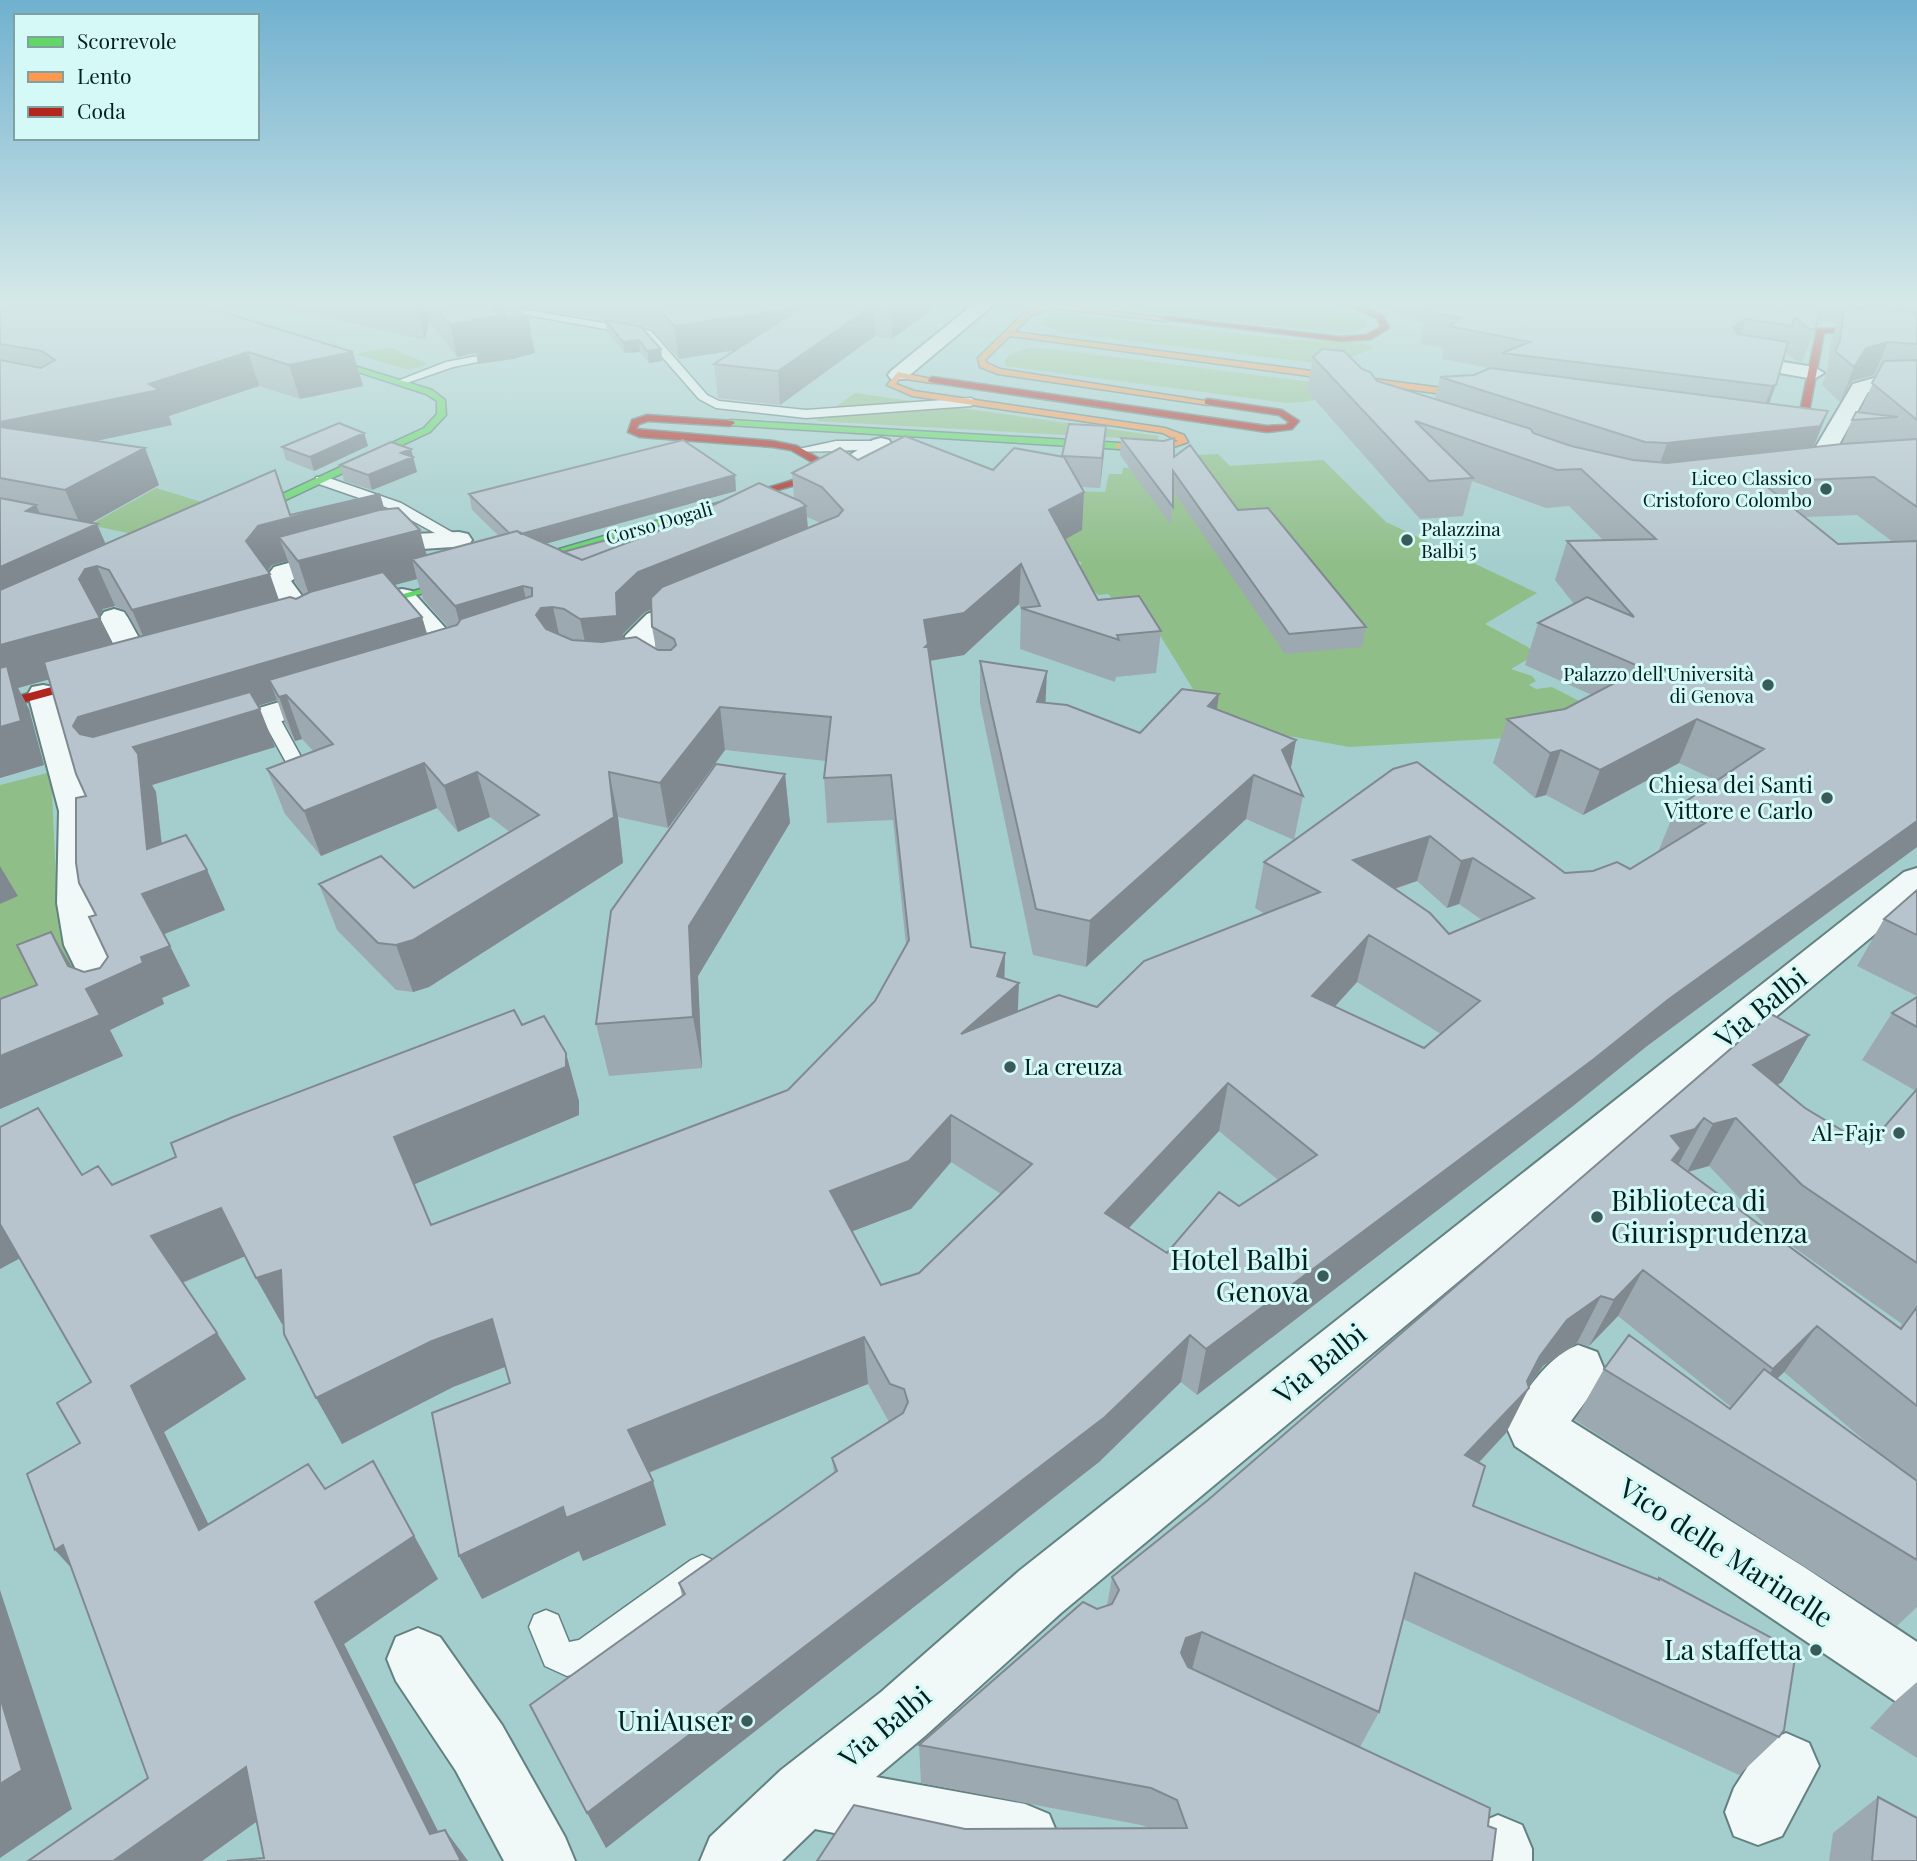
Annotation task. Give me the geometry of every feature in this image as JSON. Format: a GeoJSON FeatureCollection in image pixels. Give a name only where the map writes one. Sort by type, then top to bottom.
{"type":"FeatureCollection","features":[{"type":"Feature","properties":{"kind":"street"},"geometry":{"type":"LineString","coordinates":[[226,524],[427,430],[440,420],[443,404],[441,400],[414,388]]}},
{"type":"Feature","properties":{"kind":"street"},"geometry":{"type":"LineString","coordinates":[[817,465],[817,461],[800,450],[773,444],[647,434],[635,432],[630,427],[640,420],[661,418],[1163,448],[1183,442],[1177,434],[1165,431],[895,388]]}},
{"type":"Feature","properties":{"kind":"street"},"geometry":{"type":"LineString","coordinates":[[986,388],[1287,433],[1294,421],[1282,413],[1112,388]]}},
{"type":"Feature","properties":{"kind":"street"},"geometry":{"type":"LineString","coordinates":[[1420,388],[1506,399]]}},
{"type":"Feature","properties":{"kind":"street"},"geometry":{"type":"LineString","coordinates":[[1751,429],[1780,429],[1802,422],[1810,388]]}},
{"type":"Feature","properties":{"kind":"street"},"geometry":{"type":"LineString","coordinates":[[1820,469],[1860,388]]}},
{"type":"Feature","properties":{"kind":"street"},"geometry":{"type":"LineString","coordinates":[[1882,405],[1891,388]]}},
{"type":"Feature","properties":{"kind":"street"},"geometry":{"type":"LineString","coordinates":[[1376,404],[1378,397],[1387,394],[1462,402],[1475,395]]}},
{"type":"Feature","properties":{"kind":"street"},"geometry":{"type":"LineString","coordinates":[[737,501],[774,515],[881,445]]}},
{"type":"Feature","properties":{"kind":"street","name":"Corso Dogali"},"geometry":{"type":"LineString","coordinates":[[315,621],[737,501],[812,477],[817,465]]}},
{"type":"Feature","properties":{"kind":"street"},"geometry":{"type":"LineString","coordinates":[[718,532],[752,516],[737,501]]}},
{"type":"Feature","properties":{"kind":"street"},"geometry":{"type":"LineString","coordinates":[[315,621],[278,581],[284,573],[390,543],[469,546]]}},
{"type":"Feature","properties":{"kind":"street"},"geometry":{"type":"LineString","coordinates":[[530,560],[565,578]]}},
{"type":"Feature","properties":{"kind":"street"},"geometry":{"type":"LineString","coordinates":[[587,673],[647,671],[640,636],[646,628],[719,596]]}},
{"type":"Feature","properties":{"kind":"street"},"geometry":{"type":"LineString","coordinates":[[402,597],[462,656],[411,671]]}},
{"type":"Feature","properties":{"kind":"street"},"geometry":{"type":"LineString","coordinates":[[0,705],[134,669],[114,618]]}},
{"type":"Feature","properties":{"kind":"street"},"geometry":{"type":"LineString","coordinates":[[190,739],[354,689]]}},
{"type":"Feature","properties":{"kind":"street"},"geometry":{"type":"LineString","coordinates":[[43,694],[76,811],[76,903],[83,945],[108,996]]}},
{"type":"Feature","properties":{"kind":"street","name":"Via Balbi"},"geometry":{"type":"LineString","coordinates":[[734,1861],[804,1793],[1812,980],[1917,880]]}},
{"type":"Feature","properties":{"kind":"street","name":"Vico delle Marinelle"},"geometry":{"type":"LineString","coordinates":[[1578,1369],[1534,1429],[1914,1669]]}},
{"type":"Feature","properties":{"kind":"street"},"geometry":{"type":"LineString","coordinates":[[418,1659],[479,1748],[541,1861]]}},
{"type":"Feature","properties":{"kind":"street"},"geometry":{"type":"LineString","coordinates":[[804,1793],[870,1810],[1076,1848]]}},
{"type":"Feature","properties":{"kind":"lane"},"geometry":{"type":"LineString","coordinates":[[696,388],[703,397],[716,404],[806,414],[971,402]]}},
{"type":"Feature","properties":{"kind":"lane"},"geometry":{"type":"LineString","coordinates":[[800,450],[846,445],[881,445]]}},
{"type":"Feature","properties":{"kind":"lane"},"geometry":{"type":"LineString","coordinates":[[817,465],[848,456],[851,452],[846,445]]}},
{"type":"Feature","properties":{"kind":"lane"},"geometry":{"type":"LineString","coordinates":[[321,480],[396,506],[469,546]]}},
{"type":"Feature","properties":{"kind":"lane"},"geometry":{"type":"LineString","coordinates":[[269,715],[296,764]]}},
{"type":"Feature","properties":{"kind":"lane"},"geometry":{"type":"LineString","coordinates":[[546,1626],[557,1654],[567,1659],[586,1656],[725,1554]]}},
{"type":"Feature","properties":{"kind":"green space"},"geometry":{"type":"Polygon","coordinates":[[[1172,388],[1341,388],[1324,397],[1288,403],[1172,388]]]}},
{"type":"Feature","properties":{"kind":"green space"},"geometry":{"type":"Polygon","coordinates":[[[855,393],[1159,436],[1157,440],[816,421],[855,393]]]}},
{"type":"Feature","properties":{"kind":"green space"},"geometry":{"type":"Polygon","coordinates":[[[1218,454],[1230,466],[1323,460],[1386,522],[1537,593],[1485,624],[1528,647],[1535,655],[1511,669],[1532,676],[1536,681],[1529,685],[1536,689],[1552,687],[1597,710],[1525,737],[1349,747],[1213,722],[1138,599],[1113,599],[1108,594],[1098,595],[1074,572],[1082,563],[1055,547],[1067,491],[1105,492],[1109,474],[1122,474],[1123,468],[1169,465],[1181,456],[1218,454]]]}},
{"type":"Feature","properties":{"kind":"green space"},"geometry":{"type":"Polygon","coordinates":[[[156,488],[231,511],[165,541],[90,525],[156,488]]]}},
{"type":"Feature","properties":{"kind":"green space"},"geometry":{"type":"Polygon","coordinates":[[[51,772],[57,900],[92,1005],[0,1047],[0,785],[51,772]]]}},
{"type":"Feature","properties":{"kind":"building"},"geometry":{"type":"Polygon","coordinates":[[[0,388],[155,388],[159,390],[0,422],[0,388]]]}},
{"type":"Feature","properties":{"kind":"building"},"geometry":{"type":"Polygon","coordinates":[[[1342,388],[1399,388],[1531,429],[1533,433],[1571,446],[1633,460],[1667,463],[1842,444],[1917,439],[1917,507],[1874,477],[1761,482],[1838,544],[1917,541],[1917,821],[1669,999],[1594,1059],[1206,1349],[1190,1335],[1105,1417],[587,1813],[530,1705],[685,1594],[679,1583],[837,1471],[832,1458],[903,1413],[908,1402],[904,1389],[890,1384],[864,1337],[628,1430],[653,1481],[566,1518],[563,1507],[459,1556],[432,1413],[510,1383],[492,1319],[432,1341],[316,1398],[284,1334],[281,1270],[256,1278],[221,1208],[151,1236],[217,1333],[131,1386],[199,1530],[308,1464],[325,1489],[373,1461],[414,1536],[315,1602],[430,1834],[445,1830],[460,1859],[227,1861],[264,1858],[246,1767],[113,1861],[28,1861],[148,1778],[63,1545],[55,1550],[27,1474],[80,1443],[57,1403],[91,1382],[0,1224],[0,1127],[38,1108],[82,1175],[98,1166],[112,1185],[176,1157],[171,1143],[233,1117],[514,1010],[522,1025],[544,1016],[566,1053],[566,1067],[394,1137],[431,1225],[788,1090],[875,1001],[909,940],[891,775],[824,778],[831,717],[720,707],[660,783],[609,772],[614,817],[413,940],[396,945],[378,943],[319,884],[381,856],[414,888],[539,815],[477,772],[444,786],[424,763],[304,811],[267,769],[333,744],[286,695],[279,697],[269,680],[457,625],[461,619],[532,596],[532,588],[523,586],[455,606],[412,559],[517,531],[582,560],[666,528],[759,483],[806,506],[638,572],[616,593],[617,616],[580,619],[564,609],[553,607],[541,608],[536,615],[546,629],[572,640],[602,642],[636,637],[658,650],[671,650],[676,645],[674,639],[652,627],[651,598],[662,587],[838,516],[843,510],[822,487],[792,473],[840,448],[858,460],[905,436],[993,470],[1014,448],[1064,457],[1084,492],[1049,510],[1098,600],[1139,596],[1161,631],[1117,635],[1119,640],[1021,608],[1040,606],[1021,564],[964,613],[924,620],[928,644],[925,647],[928,647],[971,947],[1005,953],[997,976],[1019,983],[961,1034],[1059,995],[1097,1007],[1144,961],[1320,892],[1264,862],[1393,769],[1417,762],[1565,873],[1593,871],[1617,862],[1630,869],[1705,823],[1676,808],[1764,749],[1697,719],[1600,770],[1561,750],[1550,753],[1507,719],[1565,709],[1643,668],[1538,623],[1587,597],[1634,617],[1567,541],[1656,539],[1581,469],[1557,470],[1415,421],[1473,478],[1429,481],[1342,388]],[[1430,836],[1353,860],[1430,913],[1449,934],[1534,898],[1473,858],[1461,861],[1430,836]],[[1369,935],[1312,996],[1424,1048],[1480,1001],[1369,935]],[[1228,1083],[1105,1213],[1167,1253],[1219,1192],[1239,1206],[1317,1155],[1228,1083]],[[951,1115],[909,1161],[830,1191],[881,1285],[919,1273],[1032,1164],[951,1115]]]}},
{"type":"Feature","properties":{"kind":"building"},"geometry":{"type":"Polygon","coordinates":[[[1474,388],[1646,388],[1828,411],[1820,426],[1667,443],[1645,442],[1474,388]]]}},
{"type":"Feature","properties":{"kind":"building"},"geometry":{"type":"Polygon","coordinates":[[[1878,388],[1917,388],[1917,420],[1878,388]]]}},
{"type":"Feature","properties":{"kind":"building"},"geometry":{"type":"Polygon","coordinates":[[[1856,412],[1898,417],[1852,420],[1856,412]]]}},
{"type":"Feature","properties":{"kind":"building"},"geometry":{"type":"Polygon","coordinates":[[[339,423],[364,433],[310,457],[282,447],[339,423]]]}},
{"type":"Feature","properties":{"kind":"building"},"geometry":{"type":"Polygon","coordinates":[[[1069,424],[1106,426],[1102,458],[1062,456],[1069,424]]]}},
{"type":"Feature","properties":{"kind":"building"},"geometry":{"type":"Polygon","coordinates":[[[0,427],[145,448],[65,490],[0,478],[0,427]]]}},
{"type":"Feature","properties":{"kind":"building"},"geometry":{"type":"Polygon","coordinates":[[[1121,438],[1164,441],[1174,438],[1174,457],[1190,445],[1238,510],[1268,508],[1366,627],[1289,634],[1173,471],[1173,507],[1121,438]]]}},
{"type":"Feature","properties":{"kind":"building"},"geometry":{"type":"Polygon","coordinates":[[[683,440],[735,475],[521,534],[517,531],[509,533],[469,494],[683,440]]]}},
{"type":"Feature","properties":{"kind":"building"},"geometry":{"type":"Polygon","coordinates":[[[391,442],[411,449],[401,453],[413,457],[368,475],[340,465],[391,442]]]}},
{"type":"Feature","properties":{"kind":"building"},"geometry":{"type":"Polygon","coordinates":[[[275,470],[290,515],[380,494],[258,526],[246,541],[270,574],[132,610],[109,570],[97,566],[85,569],[79,579],[100,618],[0,645],[0,590],[275,470]]]}},
{"type":"Feature","properties":{"kind":"building"},"geometry":{"type":"Polygon","coordinates":[[[0,498],[36,505],[26,511],[97,524],[0,567],[0,498]]]}},
{"type":"Feature","properties":{"kind":"building"},"geometry":{"type":"Polygon","coordinates":[[[398,508],[420,530],[298,561],[279,537],[379,510],[398,508]]]}},
{"type":"Feature","properties":{"kind":"building"},"geometry":{"type":"Polygon","coordinates":[[[687,518],[582,560],[563,552],[687,518]]]}},
{"type":"Feature","properties":{"kind":"building"},"geometry":{"type":"Polygon","coordinates":[[[383,572],[422,617],[78,717],[73,726],[80,734],[93,737],[250,692],[260,709],[133,747],[138,754],[147,849],[186,835],[207,870],[142,894],[170,946],[141,957],[143,963],[86,989],[100,1015],[0,1056],[0,999],[37,985],[17,945],[51,932],[68,966],[84,972],[100,968],[108,957],[89,917],[96,915],[79,883],[76,863],[76,798],[86,796],[76,774],[44,662],[290,597],[296,599],[310,592],[383,572]]]}},
{"type":"Feature","properties":{"kind":"building"},"geometry":{"type":"Polygon","coordinates":[[[980,661],[1047,671],[1037,702],[1067,705],[1140,733],[1182,689],[1219,694],[1208,706],[1296,740],[1282,750],[1303,796],[1254,775],[1090,921],[1036,909],[980,661]]]}},
{"type":"Feature","properties":{"kind":"building"},"geometry":{"type":"Polygon","coordinates":[[[7,666],[21,721],[0,727],[0,668],[7,666]]]}},
{"type":"Feature","properties":{"kind":"building"},"geometry":{"type":"Polygon","coordinates":[[[716,764],[785,774],[689,926],[693,1017],[596,1024],[611,911],[716,764]]]}},
{"type":"Feature","properties":{"kind":"building"},"geometry":{"type":"Polygon","coordinates":[[[1917,890],[1917,935],[1884,919],[1917,890]]]}},
{"type":"Feature","properties":{"kind":"building"},"geometry":{"type":"Polygon","coordinates":[[[1917,997],[1917,1027],[1892,1013],[1917,997]]]}},
{"type":"Feature","properties":{"kind":"building"},"geometry":{"type":"Polygon","coordinates":[[[1771,1014],[1809,1035],[1753,1065],[1805,1108],[1868,1146],[1917,1089],[1917,1263],[1802,1185],[1736,1118],[1713,1124],[1704,1118],[1695,1129],[1671,1136],[1681,1148],[1672,1160],[1901,1329],[1917,1307],[1917,1406],[1817,1326],[1773,1369],[1643,1270],[1614,1300],[1601,1296],[1567,1320],[1540,1356],[1527,1381],[1529,1388],[1465,1455],[1485,1466],[1473,1506],[1659,1578],[1796,1651],[1784,1730],[1779,1737],[1415,1573],[1379,1712],[1202,1632],[1186,1638],[1181,1653],[1188,1667],[1490,1808],[1488,1826],[1496,1829],[1492,1861],[817,1861],[854,1805],[965,1829],[1187,1828],[1177,1800],[1151,1788],[919,1745],[1083,1602],[1097,1609],[1112,1604],[1119,1590],[1112,1577],[1208,1500],[1771,1014]]]}},
{"type":"Feature","properties":{"kind":"building"},"geometry":{"type":"Polygon","coordinates":[[[1629,1335],[1730,1409],[1764,1369],[1917,1481],[1917,1560],[1604,1369],[1629,1335]]]}},
{"type":"Feature","properties":{"kind":"building"},"geometry":{"type":"Polygon","coordinates":[[[0,1697],[22,1770],[0,1784],[0,1697]]]}},
{"type":"Feature","properties":{"kind":"building"},"geometry":{"type":"Polygon","coordinates":[[[1878,1797],[1917,1818],[1917,1861],[1872,1861],[1878,1797]]]}},
{"type":"Feature","properties":{"kind":"traffic: fast"},"geometry":{"type":"LineString","coordinates":[[237,519],[427,430],[442,415],[441,400],[416,388]]}},
{"type":"Feature","properties":{"kind":"traffic: fast"},"geometry":{"type":"LineString","coordinates":[[730,423],[1120,446]]}},
{"type":"Feature","properties":{"kind":"traffic: fast"},"geometry":{"type":"LineString","coordinates":[[354,610],[722,505]]}},
{"type":"Feature","properties":{"kind":"traffic: slow"},"geometry":{"type":"LineString","coordinates":[[898,388],[912,393],[1165,431],[1181,437],[1183,442],[1162,448],[1120,446]]}},
{"type":"Feature","properties":{"kind":"traffic: slow"},"geometry":{"type":"LineString","coordinates":[[1112,388],[1208,402]]}},
{"type":"Feature","properties":{"kind":"traffic: slow"},"geometry":{"type":"LineString","coordinates":[[1418,388],[1488,397]]}},
{"type":"Feature","properties":{"kind":"traffic: jam"},"geometry":{"type":"LineString","coordinates":[[986,388],[1267,429],[1289,427],[1294,421],[1282,413],[1208,402]]}},
{"type":"Feature","properties":{"kind":"traffic: jam"},"geometry":{"type":"LineString","coordinates":[[1767,430],[1794,427],[1802,422],[1809,388]]}},
{"type":"Feature","properties":{"kind":"traffic: jam"},"geometry":{"type":"LineString","coordinates":[[722,505],[803,480],[813,474],[817,461],[794,448],[773,444],[640,434],[631,430],[635,422],[647,418],[730,423]]}},
{"type":"Feature","properties":{"kind":"traffic: jam"},"geometry":{"type":"LineString","coordinates":[[0,705],[103,677]]}},
{"type":"Feature","properties":{"kind":"place","name":"Liceo Classico Cristoforo Colombo"},"geometry":{"type":"Point","coordinates":[1826,489]}},
{"type":"Feature","properties":{"kind":"place","name":"Palazzina Balbi 5"},"geometry":{"type":"Point","coordinates":[1407,540]}},
{"type":"Feature","properties":{"kind":"place","name":"Palazzo dell'Università di Genova"},"geometry":{"type":"Point","coordinates":[1768,685]}},
{"type":"Feature","properties":{"kind":"place","name":"Chiesa dei Santi Vittore e Carlo"},"geometry":{"type":"Point","coordinates":[1827,798]}},
{"type":"Feature","properties":{"kind":"place","name":"La creuza"},"geometry":{"type":"Point","coordinates":[1010,1067]}},
{"type":"Feature","properties":{"kind":"place","name":"Al-Fajr"},"geometry":{"type":"Point","coordinates":[1899,1133]}},
{"type":"Feature","properties":{"kind":"place","name":"Biblioteca di Giurisprudenza"},"geometry":{"type":"Point","coordinates":[1597,1217]}},
{"type":"Feature","properties":{"kind":"place","name":"Hotel Balbi Genova"},"geometry":{"type":"Point","coordinates":[1323,1276]}},
{"type":"Feature","properties":{"kind":"place","name":"La staffetta"},"geometry":{"type":"Point","coordinates":[1816,1650]}},
{"type":"Feature","properties":{"kind":"place","name":"UniAuser"},"geometry":{"type":"Point","coordinates":[747,1721]}}]}
